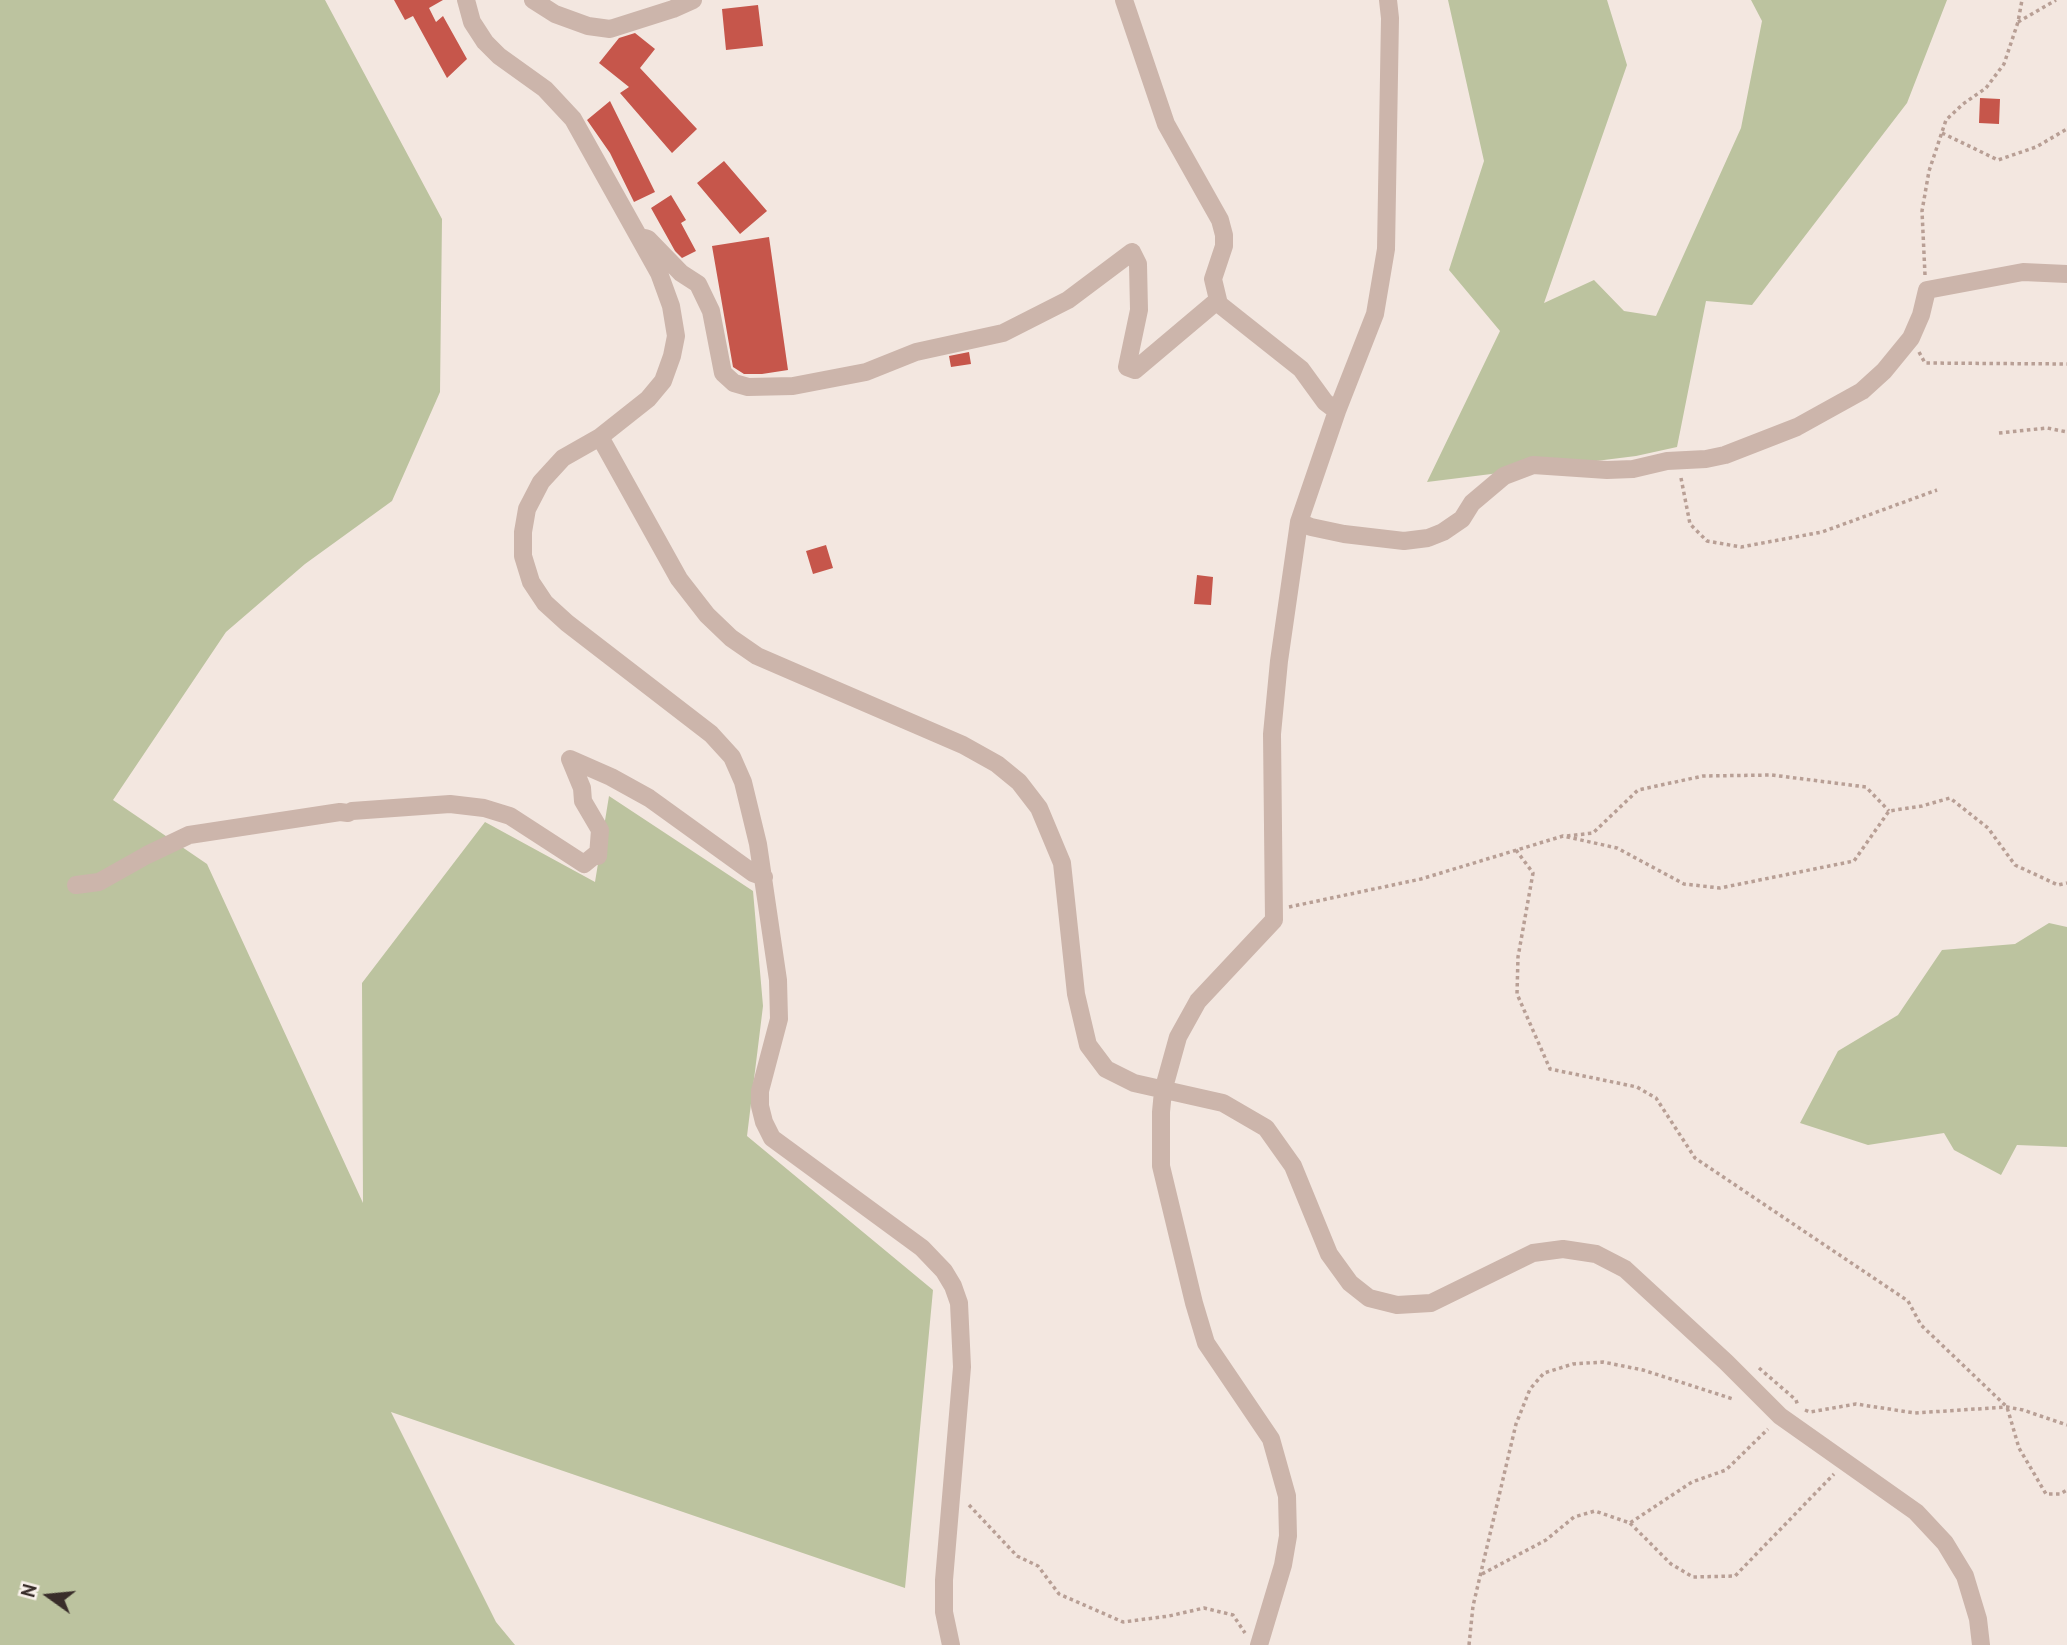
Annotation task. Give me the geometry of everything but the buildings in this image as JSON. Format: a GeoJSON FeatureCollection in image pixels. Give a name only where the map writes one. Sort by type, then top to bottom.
{"type":"FeatureCollection","features":[{"type":"Feature","properties":{"kind":"street"},"geometry":{"type":"LineString","coordinates":[[466,0],[472,22],[485,42],[499,56],[545,89],[573,119],[659,273],[671,306],[676,336],[663,381],[648,399],[600,438],[564,458],[541,482],[527,509],[523,531],[523,556],[531,582],[545,603],[711,734],[732,757],[743,782],[764,877],[778,980],[779,1019],[760,1091],[764,1122],[772,1138],[922,1248],[944,1271],[953,1286],[959,1303],[962,1367],[944,1580],[944,1612],[951,1645]]}},
{"type":"Feature","properties":{"kind":"street"},"geometry":{"type":"LineString","coordinates":[[533,0],[577,22],[610,29],[673,9],[692,0]]}},
{"type":"Feature","properties":{"kind":"street"},"geometry":{"type":"LineString","coordinates":[[1124,0],[1166,124],[1220,220],[1224,246],[1213,279],[1218,300],[1229,313],[1301,369],[1325,402],[1337,411]]}},
{"type":"Feature","properties":{"kind":"street"},"geometry":{"type":"LineString","coordinates":[[1253,1640],[1283,1565],[1288,1536],[1287,1496],[1271,1439],[1206,1343],[1161,1166],[1163,1091],[1178,1037],[1198,1001],[1274,920],[1272,734],[1279,661],[1299,522],[1337,411],[1375,314],[1386,249],[1390,18],[1388,0]]}},
{"type":"Feature","properties":{"kind":"street"},"geometry":{"type":"LineString","coordinates":[[638,237],[648,239],[681,273],[698,284],[711,311],[723,373],[734,383],[748,387],[793,386],[866,372],[916,352],[1003,333],[1068,300],[1132,252],[1138,264],[1139,310],[1127,367],[1135,370],[1218,300]]}},
{"type":"Feature","properties":{"kind":"street"},"geometry":{"type":"LineString","coordinates":[[1299,522],[1344,534],[1404,541],[1427,538],[1462,519],[1472,503],[1504,476],[1533,465],[1633,469],[1667,461],[1679,462],[1725,455],[1797,427],[1862,391],[1884,371],[1911,338],[1921,315],[1927,290],[2023,272],[2067,274]]}},
{"type":"Feature","properties":{"kind":"street"},"geometry":{"type":"LineString","coordinates":[[600,438],[679,579],[707,615],[731,638],[757,656],[963,746],[997,764],[1019,782],[1039,808],[1062,863],[1076,994],[1088,1045],[1106,1069],[1134,1083],[1223,1103],[1266,1128],[1293,1166],[1329,1254],[1350,1283],[1369,1298],[1397,1305],[1431,1303],[1533,1253],[1563,1249],[1596,1254],[1625,1269],[1780,1416],[1916,1512],[1945,1543],[1965,1576],[1978,1619],[1981,1645]]}},
{"type":"Feature","properties":{"kind":"street"},"geometry":{"type":"LineString","coordinates":[[76,885],[100,882],[189,835],[352,811],[450,804],[484,808],[510,816],[584,864],[595,855],[598,856],[600,830],[583,801],[582,789],[570,759],[649,798],[753,873],[764,877]]}},
{"type":"Feature","properties":{"kind":"path"},"geometry":{"type":"LineString","coordinates":[[1927,290],[1922,211],[1929,171],[1946,120],[1986,88],[2004,64],[2018,22],[2022,0]]}},
{"type":"Feature","properties":{"kind":"path"},"geometry":{"type":"LineString","coordinates":[[2018,22],[2056,0]]}},
{"type":"Feature","properties":{"kind":"path"},"geometry":{"type":"LineString","coordinates":[[1942,133],[1998,160],[2035,147],[2067,129]]}},
{"type":"Feature","properties":{"kind":"path"},"geometry":{"type":"LineString","coordinates":[[1925,363],[2067,364]]}},
{"type":"Feature","properties":{"kind":"path"},"geometry":{"type":"LineString","coordinates":[[1999,433],[2047,428],[2067,432]]}},
{"type":"Feature","properties":{"kind":"path"},"geometry":{"type":"LineString","coordinates":[[1679,462],[1690,524],[1707,541],[1741,547],[1822,532],[1937,490]]}},
{"type":"Feature","properties":{"kind":"path"},"geometry":{"type":"LineString","coordinates":[[1274,911],[1421,879],[1563,836],[1593,833],[1638,790],[1703,776],[1772,775],[1866,787],[1889,811]]}},
{"type":"Feature","properties":{"kind":"path"},"geometry":{"type":"LineString","coordinates":[[1563,836],[1617,848],[1684,884],[1720,888],[1854,860],[1889,811],[1950,798],[1988,828],[2015,865],[2058,885],[2067,883]]}},
{"type":"Feature","properties":{"kind":"path"},"geometry":{"type":"LineString","coordinates":[[1516,850],[1532,873],[1518,957],[1517,994],[1550,1069],[1637,1087],[1656,1098],[1695,1158],[1908,1301],[1921,1325],[2007,1407],[2019,1448],[2046,1494],[2060,1494],[2067,1490]]}},
{"type":"Feature","properties":{"kind":"path"},"geometry":{"type":"LineString","coordinates":[[1752,1361],[1796,1400],[1799,1408],[1810,1412],[1856,1404],[1915,1413],[2007,1407],[2023,1409],[2067,1425]]}},
{"type":"Feature","properties":{"kind":"path"},"geometry":{"type":"LineString","coordinates":[[1469,1645],[1473,1606],[1516,1424],[1530,1390],[1544,1373],[1573,1364],[1603,1362],[1643,1370],[1733,1399]]}},
{"type":"Feature","properties":{"kind":"path"},"geometry":{"type":"LineString","coordinates":[[1630,1523],[1692,1482],[1727,1470],[1780,1416]]}},
{"type":"Feature","properties":{"kind":"path"},"geometry":{"type":"LineString","coordinates":[[1482,1574],[1546,1540],[1574,1517],[1595,1511],[1630,1523],[1671,1564],[1693,1577],[1735,1576],[1844,1463]]}},
{"type":"Feature","properties":{"kind":"path"},"geometry":{"type":"LineString","coordinates":[[953,1488],[1017,1556],[1038,1566],[1059,1594],[1123,1622],[1204,1608],[1233,1615],[1253,1640]]}},
{"type":"Feature","properties":{"kind":"green space"},"geometry":{"type":"Polygon","coordinates":[[[0,0],[325,0],[442,219],[440,392],[392,501],[305,564],[226,632],[113,800],[207,864],[363,1203],[362,983],[485,822],[595,882],[609,796],[753,891],[763,1006],[747,1136],[933,1290],[905,1588],[391,1412],[496,1622],[515,1645],[0,1645],[0,0]]]}},
{"type":"Feature","properties":{"kind":"green space"},"geometry":{"type":"Polygon","coordinates":[[[1448,0],[1607,0],[1627,65],[1544,303],[1594,280],[1624,311],[1656,316],[1741,128],[1762,21],[1751,0],[1947,0],[1907,103],[1752,305],[1706,301],[1677,447],[1636,456],[1427,482],[1500,331],[1449,270],[1484,161],[1448,0]]]}},
{"type":"Feature","properties":{"kind":"green space"},"geometry":{"type":"Polygon","coordinates":[[[2049,923],[2067,927],[2067,1147],[2017,1145],[2001,1175],[1954,1150],[1944,1133],[1868,1145],[1800,1123],[1838,1051],[1898,1015],[1942,950],[2015,944],[2049,923]]]}}]}
